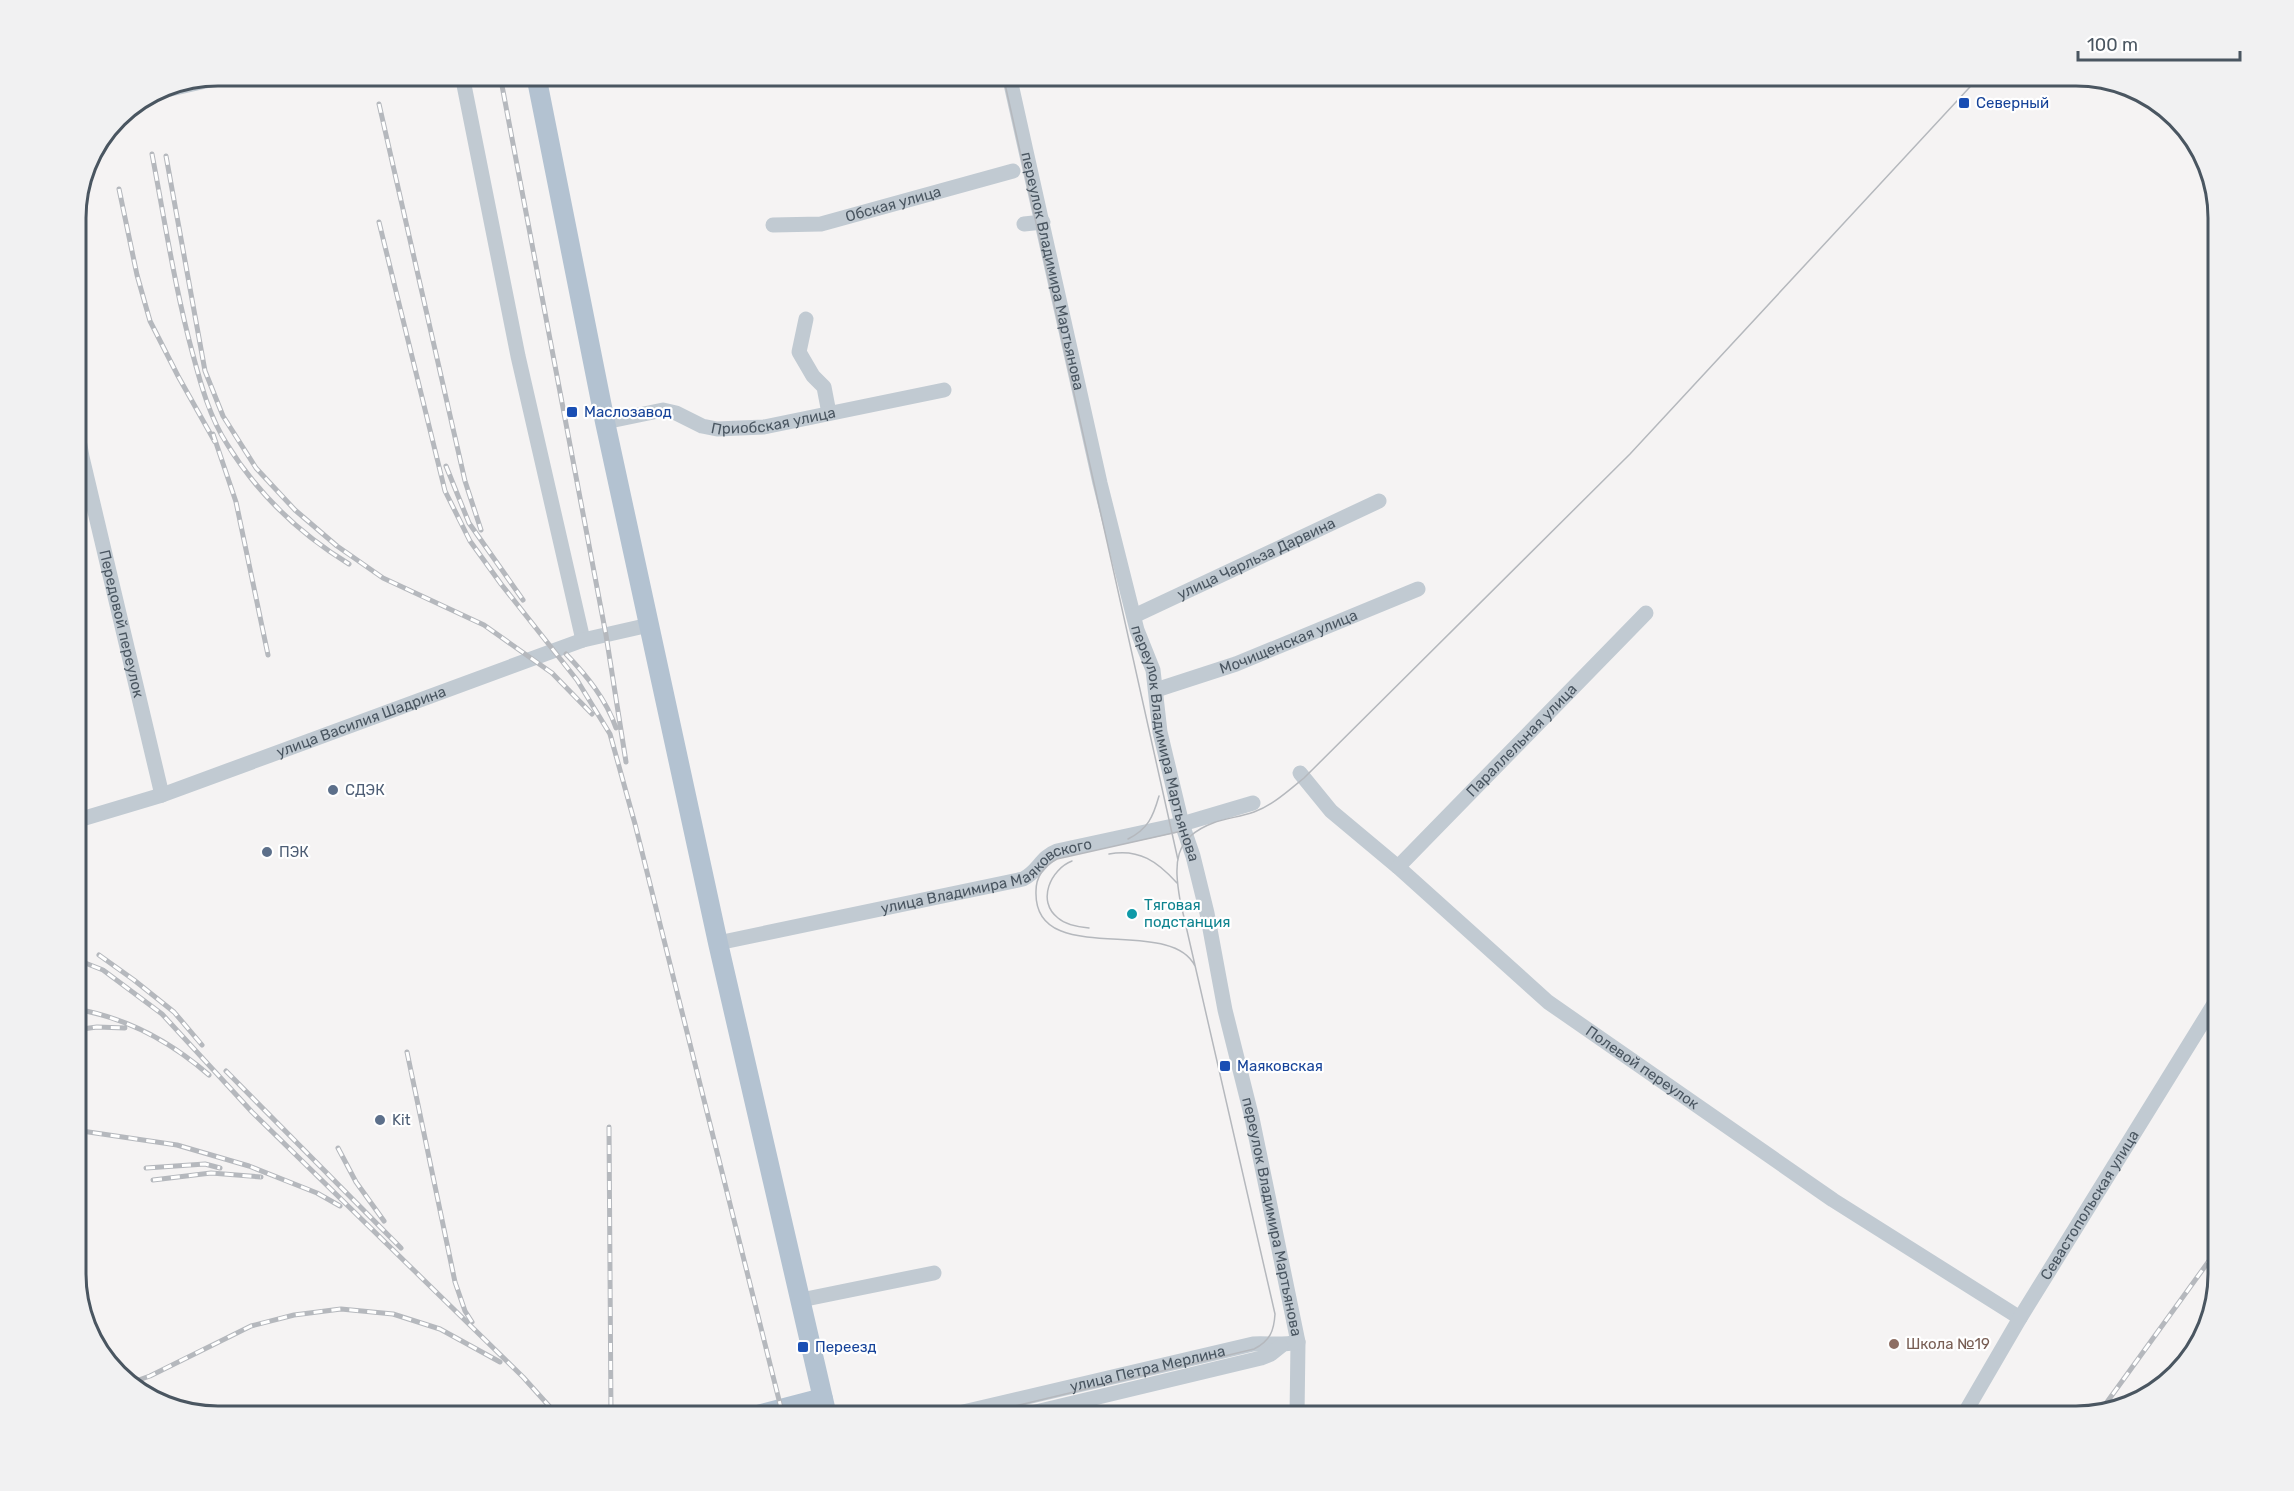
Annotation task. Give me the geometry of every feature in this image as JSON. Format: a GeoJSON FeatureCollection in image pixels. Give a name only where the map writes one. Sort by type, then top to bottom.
{"type":"FeatureCollection","features":[{"type":"Feature","properties":{"kind":"main road"},"geometry":{"type":"LineString","coordinates":[[538,86],[605,422],[718,943],[825,1406]]}},
{"type":"Feature","properties":{"kind":"street"},"geometry":{"type":"LineString","coordinates":[[464,86],[518,356],[583,640]]}},
{"type":"Feature","properties":{"kind":"street","name":"переулок Владимира Мартьянова"},"geometry":{"type":"LineString","coordinates":[[1012,86],[1100,483],[1140,641],[1153,670],[1160,732],[1207,914],[1225,1010],[1252,1118],[1298,1342],[1298,1406]]}},
{"type":"Feature","properties":{"kind":"street","name":"Обская улица"},"geometry":{"type":"LineString","coordinates":[[773,225],[822,224],[1013,171]]}},
{"type":"Feature","properties":{"kind":"street"},"geometry":{"type":"LineString","coordinates":[[1024,224],[1043,222]]}},
{"type":"Feature","properties":{"kind":"street"},"geometry":{"type":"LineString","coordinates":[[806,319],[799,352],[813,376],[824,387],[829,413]]}},
{"type":"Feature","properties":{"kind":"street","name":"Приобская улица"},"geometry":{"type":"LineString","coordinates":[[605,422],[663,410],[676,413],[702,426],[726,430],[764,427],[944,390]]}},
{"type":"Feature","properties":{"kind":"street","name":"Передовой переулок"},"geometry":{"type":"LineString","coordinates":[[86,486],[162,795]]}},
{"type":"Feature","properties":{"kind":"street","name":"улица Чарльза Дарвина"},"geometry":{"type":"LineString","coordinates":[[1134,616],[1379,501]]}},
{"type":"Feature","properties":{"kind":"street","name":"Мочищенская улица"},"geometry":{"type":"LineString","coordinates":[[1156,690],[1236,664],[1418,589]]}},
{"type":"Feature","properties":{"kind":"street","name":"Параллельная улица"},"geometry":{"type":"LineString","coordinates":[[1398,867],[1646,613]]}},
{"type":"Feature","properties":{"kind":"street","name":"улица Василия Шадрина"},"geometry":{"type":"LineString","coordinates":[[86,818],[162,795],[583,640],[649,625]]}},
{"type":"Feature","properties":{"kind":"street","name":"Полевой переулок"},"geometry":{"type":"LineString","coordinates":[[1300,773],[1331,812],[1398,867],[1548,1002],[1833,1200],[2020,1318]]}},
{"type":"Feature","properties":{"kind":"street","name":"улица Владимира Маяковского"},"geometry":{"type":"LineString","coordinates":[[718,943],[1023,879],[1031,875],[1041,860],[1051,853],[1182,824],[1253,803]]}},
{"type":"Feature","properties":{"kind":"street","name":"Севастопольская улица"},"geometry":{"type":"LineString","coordinates":[[1969,1406],[2020,1318],[2208,1014]]}},
{"type":"Feature","properties":{"kind":"street"},"geometry":{"type":"LineString","coordinates":[[801,1300],[934,1273]]}},
{"type":"Feature","properties":{"kind":"street","name":"улица Петра Мерлина"},"geometry":{"type":"LineString","coordinates":[[989,1406],[1253,1344],[1265,1343],[1281,1346],[1298,1342]]}},
{"type":"Feature","properties":{"kind":"street","name":"улица Петра Мерлина"},"geometry":{"type":"LineString","coordinates":[[1061,1406],[1261,1358],[1281,1346]]}},
{"type":"Feature","properties":{"kind":"tram line"},"geometry":{"type":"LineString","coordinates":[[1005,86],[1178,860]]}},
{"type":"Feature","properties":{"kind":"tram line"},"geometry":{"type":"LineString","coordinates":[[1015,1406],[1254,1349],[1267,1339],[1274,1326],[1275,1314],[1180,900],[1177,864],[1183,844],[1190,836],[1213,823],[1249,814],[1268,806],[1304,778],[1630,454],[1971,86]]}},
{"type":"Feature","properties":{"kind":"tram line"},"geometry":{"type":"LineString","coordinates":[[1128,839],[1149,822],[1159,796]]}},
{"type":"Feature","properties":{"kind":"tram line"},"geometry":{"type":"LineString","coordinates":[[1182,831],[1057,859],[1042,872],[1037,881],[1036,891],[1041,915],[1056,929],[1078,936],[1159,943],[1181,951],[1195,966]]}},
{"type":"Feature","properties":{"kind":"tram line"},"geometry":{"type":"LineString","coordinates":[[1109,854],[1130,853],[1147,858],[1177,883]]}},
{"type":"Feature","properties":{"kind":"tram line"},"geometry":{"type":"LineString","coordinates":[[1072,861],[1064,865],[1053,878],[1047,895],[1048,903],[1051,911],[1061,920],[1089,928]]}},
{"type":"Feature","properties":{"kind":"railway"},"geometry":{"type":"LineString","coordinates":[[502,86],[606,635],[626,762]]}},
{"type":"Feature","properties":{"kind":"railway"},"geometry":{"type":"LineString","coordinates":[[379,104],[465,481],[481,530]]}},
{"type":"Feature","properties":{"kind":"railway"},"geometry":{"type":"LineString","coordinates":[[152,154],[187,330],[203,389],[216,423],[239,462],[266,496],[297,526],[349,564]]}},
{"type":"Feature","properties":{"kind":"railway"},"geometry":{"type":"LineString","coordinates":[[166,156],[205,371],[223,416],[256,468],[295,510],[337,546],[383,578],[484,625],[552,673],[592,714]]}},
{"type":"Feature","properties":{"kind":"railway"},"geometry":{"type":"LineString","coordinates":[[119,189],[137,275],[150,321],[215,442]]}},
{"type":"Feature","properties":{"kind":"railway"},"geometry":{"type":"LineString","coordinates":[[379,222],[445,491],[470,541],[577,680],[610,734],[635,824],[780,1406]]}},
{"type":"Feature","properties":{"kind":"railway"},"geometry":{"type":"LineString","coordinates":[[213,434],[236,502],[268,655]]}},
{"type":"Feature","properties":{"kind":"railway"},"geometry":{"type":"LineString","coordinates":[[446,466],[469,523],[523,600]]}},
{"type":"Feature","properties":{"kind":"railway"},"geometry":{"type":"LineString","coordinates":[[566,654],[595,688],[616,728]]}},
{"type":"Feature","properties":{"kind":"railway"},"geometry":{"type":"LineString","coordinates":[[99,955],[174,1012],[202,1045]]}},
{"type":"Feature","properties":{"kind":"railway"},"geometry":{"type":"LineString","coordinates":[[86,963],[103,970],[162,1014],[252,1112],[523,1377],[549,1406]]}},
{"type":"Feature","properties":{"kind":"railway"},"geometry":{"type":"LineString","coordinates":[[86,1011],[112,1018],[146,1033],[179,1052],[209,1075]]}},
{"type":"Feature","properties":{"kind":"railway"},"geometry":{"type":"LineString","coordinates":[[86,1028],[125,1028]]}},
{"type":"Feature","properties":{"kind":"railway"},"geometry":{"type":"LineString","coordinates":[[407,1052],[455,1282],[465,1311],[472,1322]]}},
{"type":"Feature","properties":{"kind":"railway"},"geometry":{"type":"LineString","coordinates":[[226,1071],[401,1248]]}},
{"type":"Feature","properties":{"kind":"railway"},"geometry":{"type":"LineString","coordinates":[[609,1127],[611,1406]]}},
{"type":"Feature","properties":{"kind":"railway"},"geometry":{"type":"LineString","coordinates":[[86,1132],[177,1145],[249,1166],[317,1193],[340,1206]]}},
{"type":"Feature","properties":{"kind":"railway"},"geometry":{"type":"LineString","coordinates":[[338,1148],[356,1182],[384,1221]]}},
{"type":"Feature","properties":{"kind":"railway"},"geometry":{"type":"LineString","coordinates":[[146,1168],[205,1164],[220,1168]]}},
{"type":"Feature","properties":{"kind":"railway"},"geometry":{"type":"LineString","coordinates":[[153,1180],[211,1173],[261,1177]]}},
{"type":"Feature","properties":{"kind":"railway"},"geometry":{"type":"LineString","coordinates":[[2107,1402],[2208,1262]]}},
{"type":"Feature","properties":{"kind":"railway"},"geometry":{"type":"LineString","coordinates":[[139,1380],[251,1326],[294,1315],[341,1309],[393,1314],[440,1329],[500,1362]]}},
{"type":"Feature","properties":{"kind":"place","name":"Северный"},"geometry":{"type":"Point","coordinates":[1964,103]}},
{"type":"Feature","properties":{"kind":"place","name":"Маслозавод"},"geometry":{"type":"Point","coordinates":[572,412]}},
{"type":"Feature","properties":{"kind":"place","name":"СДЭК"},"geometry":{"type":"Point","coordinates":[333,790]}},
{"type":"Feature","properties":{"kind":"place","name":"ПЭК"},"geometry":{"type":"Point","coordinates":[267,852]}},
{"type":"Feature","properties":{"kind":"place","name":"Тяговая подстанция"},"geometry":{"type":"Point","coordinates":[1132,914]}},
{"type":"Feature","properties":{"kind":"place","name":"Маяковская"},"geometry":{"type":"Point","coordinates":[1225,1066]}},
{"type":"Feature","properties":{"kind":"place","name":"Kit"},"geometry":{"type":"Point","coordinates":[380,1120]}},
{"type":"Feature","properties":{"kind":"place","name":"Школа №19"},"geometry":{"type":"Point","coordinates":[1894,1344]}},
{"type":"Feature","properties":{"kind":"place","name":"Переезд"},"geometry":{"type":"Point","coordinates":[803,1347]}}]}
